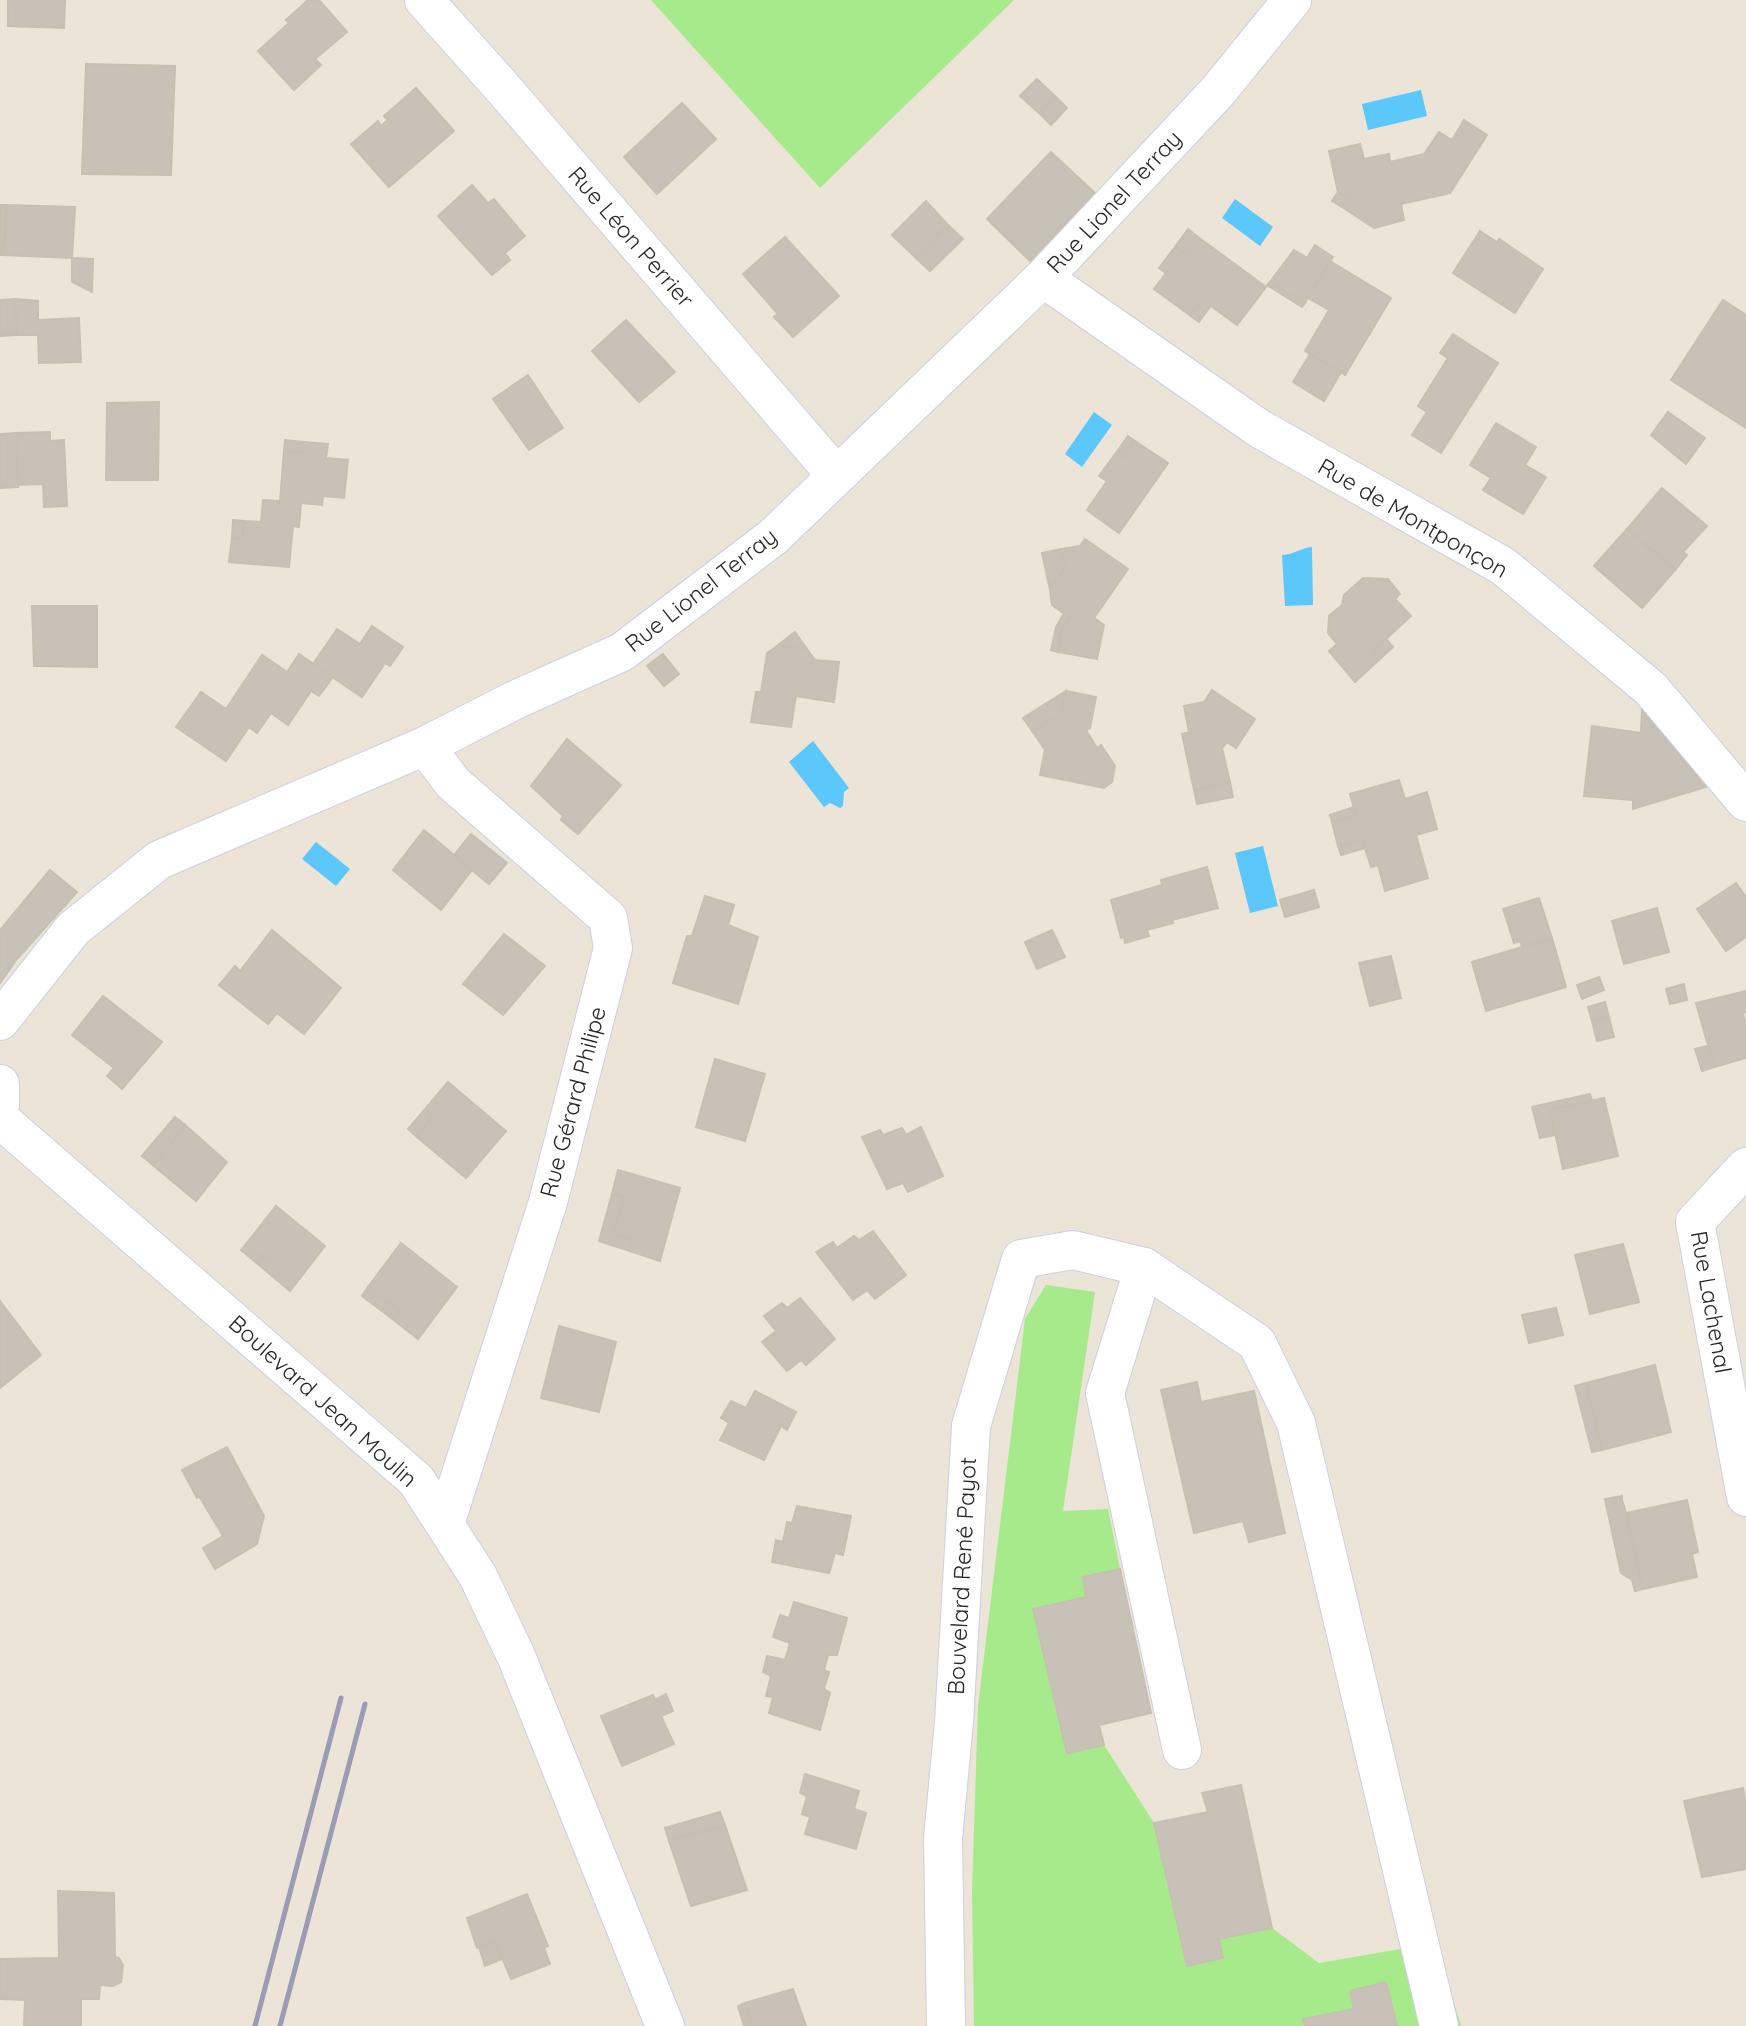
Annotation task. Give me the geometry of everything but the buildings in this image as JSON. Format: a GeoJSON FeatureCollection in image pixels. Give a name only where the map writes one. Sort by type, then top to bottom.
{"type":"FeatureCollection","features":[{"type":"Feature","properties":{"kind":"street","name":"Rue Léon Perrier"},"geometry":{"type":"LineString","coordinates":[[424,0],[836,475]]}},
{"type":"Feature","properties":{"kind":"street","name":"Rue Lionel Terray"},"geometry":{"type":"LineString","coordinates":[[0,1021],[73,929],[159,860],[425,746],[515,700],[622,652],[773,537],[1042,278],[1219,91],[1292,0]]}},
{"type":"Feature","properties":{"kind":"street","name":"Rue de Montponçon"},"geometry":{"type":"LineString","coordinates":[[1042,278],[1260,429],[1503,566],[1651,689],[1746,802]]}},
{"type":"Feature","properties":{"kind":"street","name":"Rue Gérard Philipe"},"geometry":{"type":"LineString","coordinates":[[425,746],[453,783],[608,918],[613,948],[548,1202],[444,1524]]}},
{"type":"Feature","properties":{"kind":"street"},"geometry":{"type":"LineString","coordinates":[[0,1084],[0,1105]]}},
{"type":"Feature","properties":{"kind":"street","name":"Boulevard Jean Moulin"},"geometry":{"type":"LineString","coordinates":[[0,1119],[416,1480],[478,1576],[516,1656],[665,2026]]}},
{"type":"Feature","properties":{"kind":"street","name":"Rue Lachenal"},"geometry":{"type":"LineString","coordinates":[[1746,1167],[1695,1222],[1746,1497]]}},
{"type":"Feature","properties":{"kind":"street","name":"Bouvelard René Payot"},"geometry":{"type":"LineString","coordinates":[[946,2026],[943,1838],[954,1722],[971,1426],[1021,1259],[1073,1250],[1144,1267],[1257,1343],[1296,1423],[1439,2026]]}},
{"type":"Feature","properties":{"kind":"street"},"geometry":{"type":"LineString","coordinates":[[1144,1267],[1105,1393],[1182,1750]]}},
{"type":"Feature","properties":{"kind":"green space"},"geometry":{"type":"Polygon","coordinates":[[[651,0],[1014,0],[820,188],[651,0]]]}},
{"type":"Feature","properties":{"kind":"green space"},"geometry":{"type":"Polygon","coordinates":[[[1046,1285],[1095,1292],[1063,1511],[1108,1509],[1120,1569],[1083,1577],[1086,1597],[1034,1609],[1067,1752],[1104,1745],[1154,1823],[1219,1939],[1272,1928],[1319,1963],[1436,1943],[1461,2026],[974,2026],[972,1891],[978,1706],[1025,1319],[1046,1285]]]}},
{"type":"Feature","properties":{"kind":"water"},"geometry":{"type":"Polygon","coordinates":[[[1421,90],[1427,116],[1368,130],[1362,104],[1421,90]]]}},
{"type":"Feature","properties":{"kind":"water"},"geometry":{"type":"Polygon","coordinates":[[[1235,199],[1273,227],[1260,246],[1222,218],[1235,199]]]}},
{"type":"Feature","properties":{"kind":"water"},"geometry":{"type":"Polygon","coordinates":[[[1094,412],[1112,425],[1082,467],[1065,454],[1094,412]]]}},
{"type":"Feature","properties":{"kind":"water"},"geometry":{"type":"Polygon","coordinates":[[[1312,547],[1313,605],[1285,606],[1282,555],[1312,547]]]}},
{"type":"Feature","properties":{"kind":"water"},"geometry":{"type":"Polygon","coordinates":[[[813,741],[849,788],[844,792],[843,806],[840,808],[830,803],[824,807],[789,762],[813,741]]]}},
{"type":"Feature","properties":{"kind":"water"},"geometry":{"type":"Polygon","coordinates":[[[316,842],[350,869],[336,886],[302,859],[316,842]]]}},
{"type":"Feature","properties":{"kind":"water"},"geometry":{"type":"Polygon","coordinates":[[[1263,846],[1278,906],[1250,913],[1235,853],[1263,846]]]}},
{"type":"Feature","properties":{"kind":"railway"},"geometry":{"type":"LineString","coordinates":[[255,2026],[341,1698]]}},
{"type":"Feature","properties":{"kind":"railway"},"geometry":{"type":"LineString","coordinates":[[280,2026],[365,1704]]}}]}
